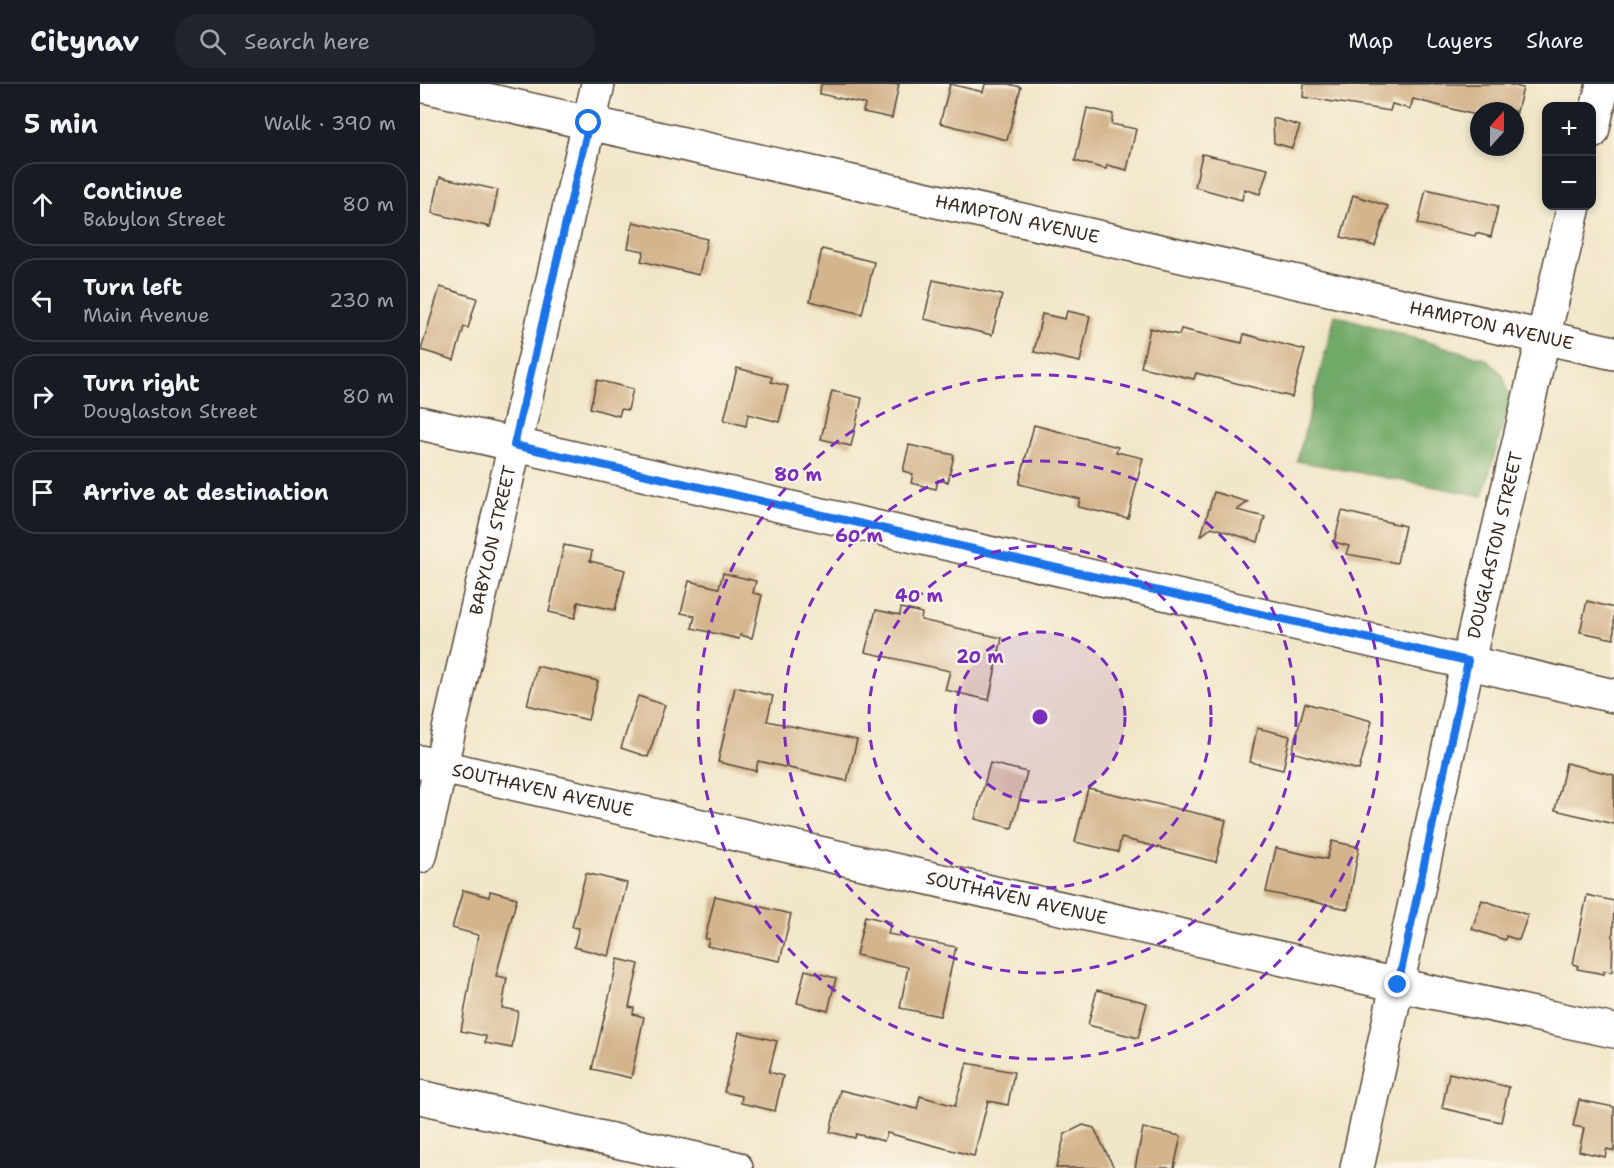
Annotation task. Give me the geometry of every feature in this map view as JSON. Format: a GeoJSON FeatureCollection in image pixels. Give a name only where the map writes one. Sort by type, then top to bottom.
{"type":"FeatureCollection","features":[{"type":"Feature","properties":{"kind":"street","name":"BABYLON STREET"},"geometry":{"type":"LineString","coordinates":[[420,856],[430,764],[514,445],[598,84]]}},
{"type":"Feature","properties":{"kind":"street"},"geometry":{"type":"LineString","coordinates":[[1596,115],[1603,84]]}},
{"type":"Feature","properties":{"kind":"street","name":"HAMPTON AVENUE"},"geometry":{"type":"LineString","coordinates":[[420,85],[1614,353]]}},
{"type":"Feature","properties":{"kind":"street","name":"DOUGLASTON STREET"},"geometry":{"type":"LineString","coordinates":[[1357,1168],[1468,661],[1573,210]]}},
{"type":"Feature","properties":{"kind":"street"},"geometry":{"type":"LineString","coordinates":[[420,423],[1614,696]]}},
{"type":"Feature","properties":{"kind":"street","name":"SOUTHAVEN AVENUE"},"geometry":{"type":"LineString","coordinates":[[430,764],[1398,985],[1614,1031]]}},
{"type":"Feature","properties":{"kind":"street"},"geometry":{"type":"LineString","coordinates":[[420,1097],[736,1168]]}},
{"type":"Feature","properties":{"kind":"green space"},"geometry":{"type":"Polygon","coordinates":[[[1335,315],[1486,359],[1503,375],[1510,400],[1483,496],[1297,461],[1335,315]]]}},
{"type":"Feature","properties":{"kind":"building"},"geometry":{"type":"Polygon","coordinates":[[[821,84],[899,84],[892,118],[863,112],[865,104],[820,94],[821,84]]]}},
{"type":"Feature","properties":{"kind":"building"},"geometry":{"type":"Polygon","coordinates":[[[950,84],[983,92],[985,84],[1008,84],[1021,87],[1007,140],[940,123],[950,84]]]}},
{"type":"Feature","properties":{"kind":"building"},"geometry":{"type":"Polygon","coordinates":[[[1304,84],[1507,84],[1523,88],[1519,102],[1470,102],[1470,114],[1413,99],[1410,109],[1392,104],[1390,111],[1303,97],[1304,84]]]}},
{"type":"Feature","properties":{"kind":"building"},"geometry":{"type":"Polygon","coordinates":[[[1087,108],[1113,114],[1111,124],[1136,129],[1127,170],[1107,165],[1106,169],[1075,161],[1087,108]]]}},
{"type":"Feature","properties":{"kind":"building"},"geometry":{"type":"Polygon","coordinates":[[[1273,118],[1300,126],[1292,148],[1274,143],[1273,118]]]}},
{"type":"Feature","properties":{"kind":"building"},"geometry":{"type":"Polygon","coordinates":[[[1202,154],[1268,169],[1260,194],[1244,189],[1242,200],[1195,187],[1202,154]]]}},
{"type":"Feature","properties":{"kind":"building"},"geometry":{"type":"Polygon","coordinates":[[[440,177],[498,190],[490,227],[432,213],[440,177]]]}},
{"type":"Feature","properties":{"kind":"building"},"geometry":{"type":"Polygon","coordinates":[[[1426,189],[1498,206],[1491,237],[1476,233],[1475,236],[1418,224],[1426,189]]]}},
{"type":"Feature","properties":{"kind":"building"},"geometry":{"type":"Polygon","coordinates":[[[1353,195],[1388,206],[1375,246],[1341,237],[1353,195]]]}},
{"type":"Feature","properties":{"kind":"building"},"geometry":{"type":"Polygon","coordinates":[[[633,222],[707,239],[699,275],[641,261],[644,251],[628,248],[633,222]]]}},
{"type":"Feature","properties":{"kind":"building"},"geometry":{"type":"Polygon","coordinates":[[[822,249],[874,262],[862,314],[810,301],[822,249]]]}},
{"type":"Feature","properties":{"kind":"building"},"geometry":{"type":"Polygon","coordinates":[[[933,280],[1002,295],[992,335],[924,319],[933,280]]]}},
{"type":"Feature","properties":{"kind":"building"},"geometry":{"type":"Polygon","coordinates":[[[440,287],[477,298],[468,328],[464,327],[454,360],[421,350],[440,287]]]}},
{"type":"Feature","properties":{"kind":"building"},"geometry":{"type":"Polygon","coordinates":[[[1067,311],[1090,316],[1080,362],[1034,352],[1042,314],[1065,319],[1067,311]]]}},
{"type":"Feature","properties":{"kind":"building"},"geometry":{"type":"Polygon","coordinates":[[[1150,328],[1179,335],[1181,329],[1242,343],[1244,334],[1305,350],[1292,397],[1196,373],[1194,379],[1141,367],[1150,328]]]}},
{"type":"Feature","properties":{"kind":"building"},"geometry":{"type":"Polygon","coordinates":[[[737,368],[772,377],[771,382],[788,386],[779,422],[748,414],[746,426],[724,420],[737,368]]]}},
{"type":"Feature","properties":{"kind":"building"},"geometry":{"type":"Polygon","coordinates":[[[597,380],[633,389],[628,410],[621,409],[619,416],[590,408],[597,380]]]}},
{"type":"Feature","properties":{"kind":"building"},"geometry":{"type":"Polygon","coordinates":[[[832,391],[862,398],[851,446],[821,439],[832,391]]]}},
{"type":"Feature","properties":{"kind":"building"},"geometry":{"type":"Polygon","coordinates":[[[1034,425],[1118,447],[1116,452],[1143,458],[1128,518],[1078,507],[1080,499],[1019,484],[1034,425]]]}},
{"type":"Feature","properties":{"kind":"building"},"geometry":{"type":"Polygon","coordinates":[[[909,445],[954,455],[948,482],[938,480],[936,489],[911,483],[913,474],[903,471],[909,445]]]}},
{"type":"Feature","properties":{"kind":"building"},"geometry":{"type":"Polygon","coordinates":[[[1214,492],[1248,502],[1237,510],[1265,517],[1258,542],[1212,527],[1201,536],[1214,492]]]}},
{"type":"Feature","properties":{"kind":"building"},"geometry":{"type":"Polygon","coordinates":[[[1342,511],[1405,526],[1397,563],[1346,554],[1349,546],[1334,542],[1342,511]]]}},
{"type":"Feature","properties":{"kind":"building"},"geometry":{"type":"Polygon","coordinates":[[[564,545],[592,551],[590,561],[625,570],[615,610],[578,602],[575,618],[549,612],[564,545]]]}},
{"type":"Feature","properties":{"kind":"building"},"geometry":{"type":"Polygon","coordinates":[[[723,573],[756,581],[753,593],[762,595],[752,638],[740,635],[739,639],[692,628],[695,616],[681,613],[689,581],[719,588],[723,573]]]}},
{"type":"Feature","properties":{"kind":"building"},"geometry":{"type":"Polygon","coordinates":[[[1587,601],[1614,608],[1614,639],[1580,632],[1587,601]]]}},
{"type":"Feature","properties":{"kind":"building"},"geometry":{"type":"Polygon","coordinates":[[[901,608],[922,613],[921,620],[1002,638],[989,700],[945,690],[950,671],[865,652],[876,610],[900,615],[901,608]]]}},
{"type":"Feature","properties":{"kind":"building"},"geometry":{"type":"Polygon","coordinates":[[[537,666],[598,681],[588,720],[527,705],[537,666]]]}},
{"type":"Feature","properties":{"kind":"building"},"geometry":{"type":"Polygon","coordinates":[[[735,687],[773,696],[767,721],[857,740],[847,781],[758,761],[756,771],[718,762],[735,687]]]}},
{"type":"Feature","properties":{"kind":"building"},"geometry":{"type":"Polygon","coordinates":[[[638,696],[665,705],[648,757],[621,748],[638,696]]]}},
{"type":"Feature","properties":{"kind":"building"},"geometry":{"type":"Polygon","coordinates":[[[1305,703],[1372,721],[1359,770],[1292,752],[1305,703]]]}},
{"type":"Feature","properties":{"kind":"building"},"geometry":{"type":"Polygon","coordinates":[[[1257,728],[1290,736],[1283,770],[1250,762],[1257,728]]]}},
{"type":"Feature","properties":{"kind":"building"},"geometry":{"type":"Polygon","coordinates":[[[990,763],[1027,772],[1012,828],[975,819],[990,763]]]}},
{"type":"Feature","properties":{"kind":"building"},"geometry":{"type":"Polygon","coordinates":[[[1566,763],[1614,775],[1614,824],[1555,810],[1566,763]]]}},
{"type":"Feature","properties":{"kind":"building"},"geometry":{"type":"Polygon","coordinates":[[[1088,788],[1226,820],[1216,862],[1121,838],[1118,852],[1075,842],[1088,788]]]}},
{"type":"Feature","properties":{"kind":"building"},"geometry":{"type":"Polygon","coordinates":[[[1332,841],[1359,847],[1348,909],[1266,892],[1276,848],[1327,859],[1332,841]]]}},
{"type":"Feature","properties":{"kind":"building"},"geometry":{"type":"Polygon","coordinates":[[[586,873],[627,883],[609,956],[574,947],[579,928],[572,927],[586,873]]]}},
{"type":"Feature","properties":{"kind":"building"},"geometry":{"type":"Polygon","coordinates":[[[463,890],[489,897],[490,891],[517,898],[496,976],[507,978],[502,1008],[518,1011],[512,1048],[485,1043],[486,1036],[461,1031],[478,935],[452,928],[463,890]]]}},
{"type":"Feature","properties":{"kind":"building"},"geometry":{"type":"Polygon","coordinates":[[[1587,895],[1614,901],[1612,972],[1604,971],[1604,974],[1577,969],[1578,966],[1573,964],[1587,895]]]}},
{"type":"Feature","properties":{"kind":"building"},"geometry":{"type":"Polygon","coordinates":[[[715,896],[791,914],[780,961],[707,946],[709,939],[705,939],[715,896]]]}},
{"type":"Feature","properties":{"kind":"building"},"geometry":{"type":"Polygon","coordinates":[[[1482,900],[1528,915],[1519,940],[1506,936],[1505,940],[1472,929],[1482,900]]]}},
{"type":"Feature","properties":{"kind":"building"},"geometry":{"type":"Polygon","coordinates":[[[865,916],[891,922],[888,934],[956,947],[940,1016],[900,1008],[908,967],[856,955],[865,916]]]}},
{"type":"Feature","properties":{"kind":"building"},"geometry":{"type":"Polygon","coordinates":[[[618,959],[639,964],[629,1007],[634,1008],[633,1014],[644,1017],[631,1078],[592,1069],[618,959]]]}},
{"type":"Feature","properties":{"kind":"building"},"geometry":{"type":"Polygon","coordinates":[[[805,970],[836,978],[828,1011],[797,1003],[805,970]]]}},
{"type":"Feature","properties":{"kind":"building"},"geometry":{"type":"Polygon","coordinates":[[[1097,990],[1147,1003],[1138,1038],[1088,1025],[1097,990]]]}},
{"type":"Feature","properties":{"kind":"building"},"geometry":{"type":"Polygon","coordinates":[[[739,1032],[777,1041],[769,1072],[783,1076],[775,1111],[741,1103],[742,1096],[724,1092],[739,1032]]]}},
{"type":"Feature","properties":{"kind":"building"},"geometry":{"type":"Polygon","coordinates":[[[967,1063],[1014,1072],[1008,1105],[988,1101],[974,1156],[887,1133],[884,1141],[856,1134],[855,1138],[830,1132],[840,1090],[917,1109],[920,1096],[955,1106],[967,1063]]]}},
{"type":"Feature","properties":{"kind":"building"},"geometry":{"type":"Polygon","coordinates":[[[1449,1073],[1509,1087],[1501,1122],[1442,1108],[1449,1073]]]}},
{"type":"Feature","properties":{"kind":"building"},"geometry":{"type":"Polygon","coordinates":[[[1579,1100],[1614,1107],[1614,1151],[1607,1149],[1605,1157],[1579,1151],[1584,1128],[1573,1126],[1579,1100]]]}},
{"type":"Feature","properties":{"kind":"building"},"geometry":{"type":"Polygon","coordinates":[[[1083,1125],[1094,1128],[1114,1168],[1056,1168],[1065,1134],[1083,1125]]]}},
{"type":"Feature","properties":{"kind":"building"},"geometry":{"type":"Polygon","coordinates":[[[1143,1128],[1181,1136],[1174,1168],[1135,1168],[1143,1128]]]}},
{"type":"Feature","properties":{"kind":"route"},"geometry":{"type":"LineString","coordinates":[[589,123],[514,445],[1468,661],[1398,985]]}}]}
